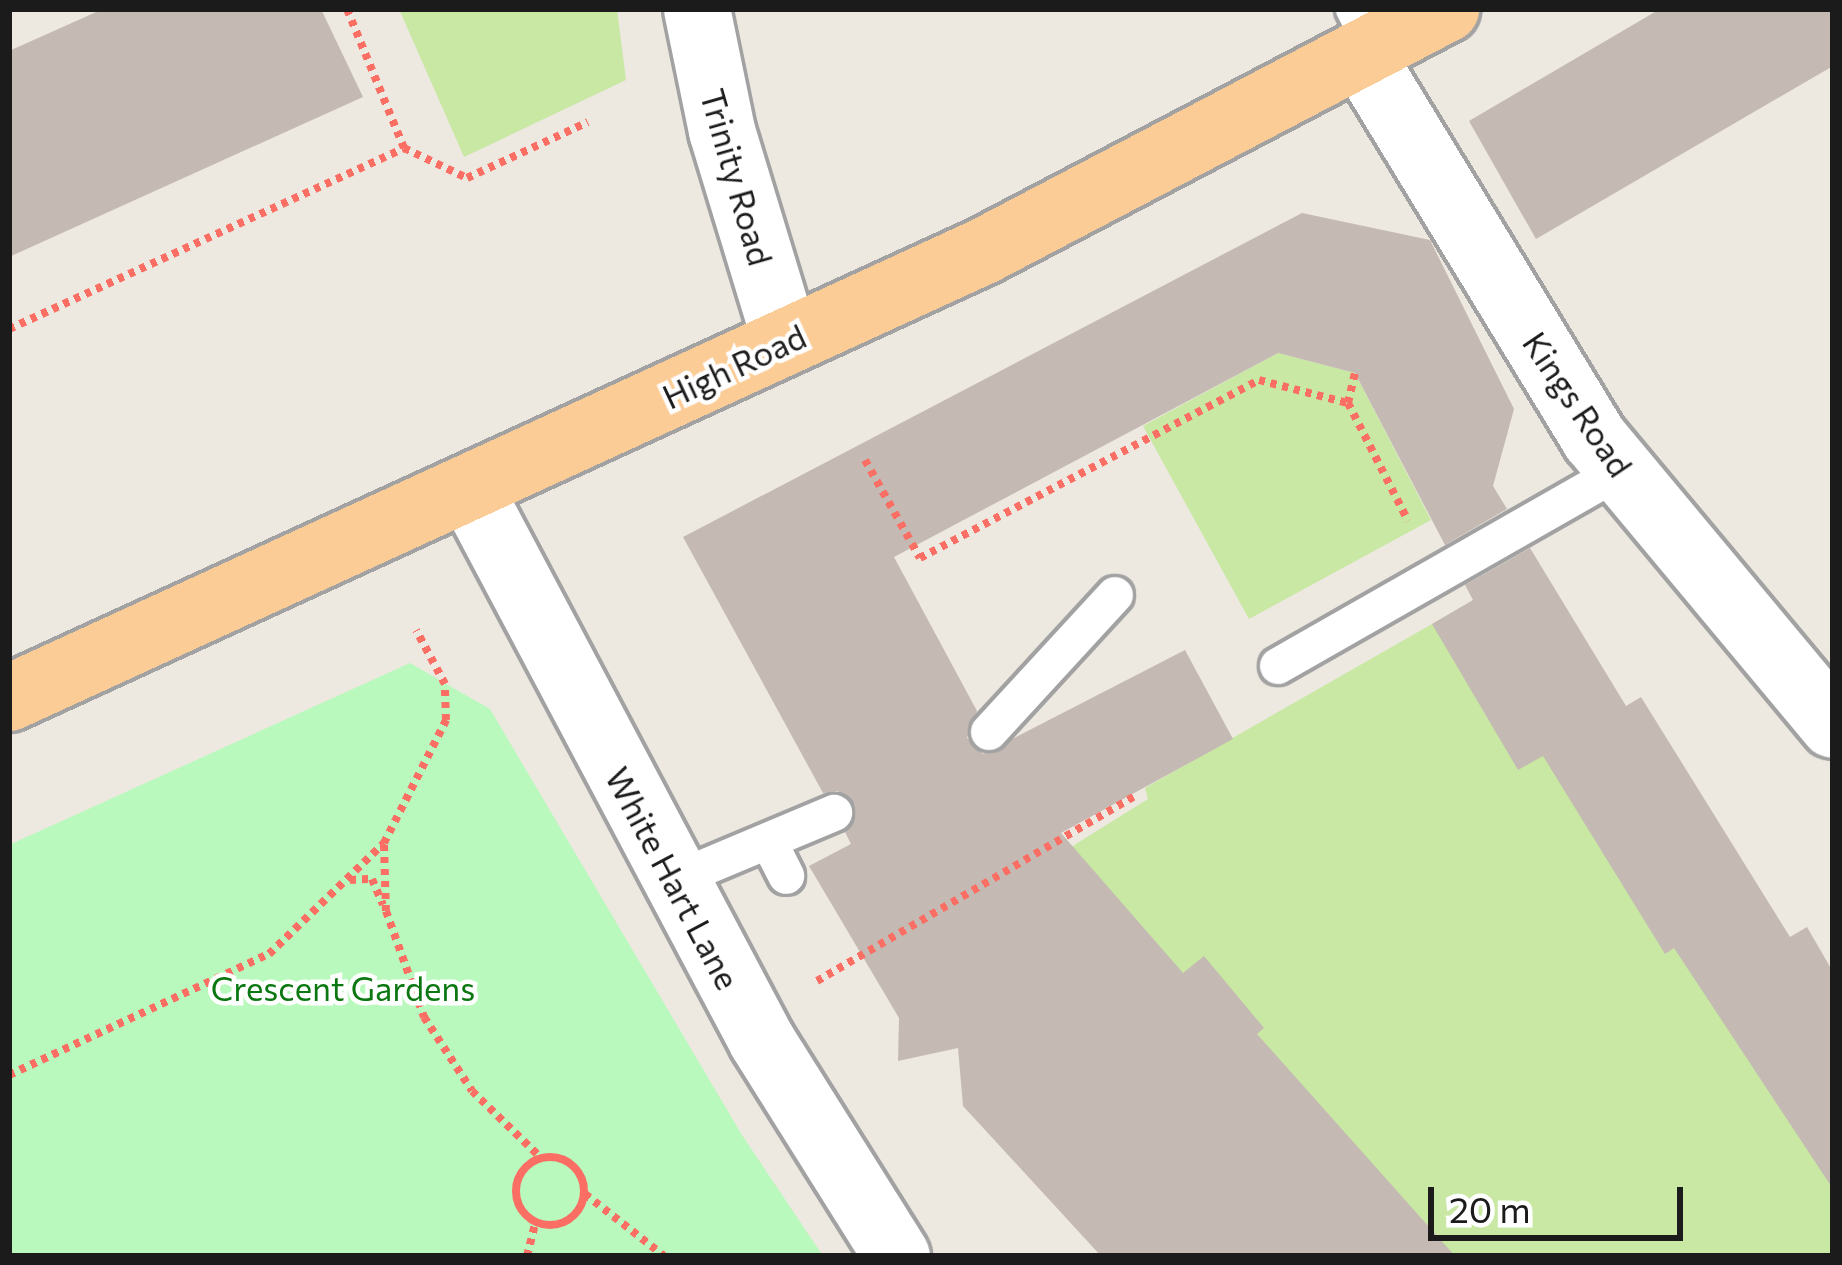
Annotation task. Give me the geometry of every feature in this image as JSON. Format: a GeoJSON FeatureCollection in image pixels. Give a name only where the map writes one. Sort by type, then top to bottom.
{"type":"FeatureCollection","features":[{"type":"Feature","properties":{"kind":"main road","name":"High Road"},"geometry":{"type":"LineString","coordinates":[[9,698],[984,251],[1364,38],[1446,9]]}},
{"type":"Feature","properties":{"kind":"street","name":"Trinity Road"},"geometry":{"type":"LineString","coordinates":[[697,9],[717,112],[786,342]]}},
{"type":"Feature","properties":{"kind":"street","name":"Kings Road"},"geometry":{"type":"LineString","coordinates":[[1364,38],[1621,470],[1833,725]]}},
{"type":"Feature","properties":{"kind":"street","name":"White Hart Lane"},"geometry":{"type":"LineString","coordinates":[[469,488],[672,881],[829,1155],[897,1256]]}},
{"type":"Feature","properties":{"kind":"lane"},"geometry":{"type":"LineString","coordinates":[[1277,666],[1621,470]]}},
{"type":"Feature","properties":{"kind":"lane"},"geometry":{"type":"LineString","coordinates":[[988,732],[1115,595]]}},
{"type":"Feature","properties":{"kind":"lane"},"geometry":{"type":"LineString","coordinates":[[672,881],[834,813]]}},
{"type":"Feature","properties":{"kind":"lane"},"geometry":{"type":"LineString","coordinates":[[769,842],[786,876]]}},
{"type":"Feature","properties":{"kind":"path"},"geometry":{"type":"LineString","coordinates":[[347,9],[404,148],[467,178],[588,122]]}},
{"type":"Feature","properties":{"kind":"path"},"geometry":{"type":"LineString","coordinates":[[9,329],[404,148]]}},
{"type":"Feature","properties":{"kind":"path"},"geometry":{"type":"LineString","coordinates":[[1355,373],[1348,403],[1419,543]]}},
{"type":"Feature","properties":{"kind":"path"},"geometry":{"type":"LineString","coordinates":[[865,460],[920,558],[1259,380],[1348,403]]}},
{"type":"Feature","properties":{"kind":"path"},"geometry":{"type":"LineString","coordinates":[[9,1075],[269,954],[384,843],[446,720],[445,684],[416,630]]}},
{"type":"Feature","properties":{"kind":"path"},"geometry":{"type":"LineString","coordinates":[[811,986],[1137,795]]}},
{"type":"Feature","properties":{"kind":"path"},"geometry":{"type":"LineString","coordinates":[[384,843],[386,911]]}},
{"type":"Feature","properties":{"kind":"path"},"geometry":{"type":"LineString","coordinates":[[349,880],[372,879],[424,1017],[472,1091],[540,1157],[565,1159],[584,1193],[664,1256]]}},
{"type":"Feature","properties":{"kind":"path"},"geometry":{"type":"LineString","coordinates":[[527,1256],[535,1223],[515,1186],[540,1157]]}},
{"type":"Feature","properties":{"kind":"path"},"geometry":{"type":"LineString","coordinates":[[535,1223],[571,1219],[584,1193]]}},
{"type":"Feature","properties":{"kind":"green space"},"geometry":{"type":"Polygon","coordinates":[[[399,9],[617,9],[626,80],[464,157],[399,9]]]}},
{"type":"Feature","properties":{"kind":"green space"},"geometry":{"type":"Polygon","coordinates":[[[1278,353],[1355,373],[1431,520],[1249,619],[1143,426],[1278,353]]]}},
{"type":"Feature","properties":{"kind":"green space"},"geometry":{"type":"Polygon","coordinates":[[[1467,604],[1665,953],[1674,948],[1833,1156],[1833,1256],[1396,1256],[1071,847],[1148,799],[1145,788],[1467,604]]]}},
{"type":"Feature","properties":{"kind":"green space","name":"Crescent Gardens"},"geometry":{"type":"Polygon","coordinates":[[[410,663],[490,709],[742,1135],[823,1256],[9,1256],[9,845],[410,663]]]}},
{"type":"Feature","properties":{"kind":"building"},"geometry":{"type":"Polygon","coordinates":[[[103,9],[321,9],[363,97],[9,257],[9,51],[103,9]]]}},
{"type":"Feature","properties":{"kind":"building"},"geometry":{"type":"Polygon","coordinates":[[[1660,9],[1833,9],[1833,66],[1536,239],[1469,121],[1660,9]]]}},
{"type":"Feature","properties":{"kind":"building"},"geometry":{"type":"Polygon","coordinates":[[[1302,213],[1430,240],[1514,409],[1493,486],[1507,509],[1445,545],[1355,373],[1278,353],[894,557],[977,711],[967,738],[983,754],[1185,650],[1233,739],[1061,833],[1183,973],[1204,956],[1264,1028],[1257,1034],[1455,1256],[1101,1256],[963,1106],[958,1048],[898,1061],[899,1018],[809,866],[851,844],[845,832],[855,805],[838,791],[823,793],[683,537],[1302,213]]]}},
{"type":"Feature","properties":{"kind":"building"},"geometry":{"type":"Polygon","coordinates":[[[1530,548],[1626,706],[1641,697],[1790,937],[1807,927],[1833,972],[1833,1189],[1674,948],[1665,954],[1543,756],[1518,770],[1432,624],[1473,600],[1465,585],[1530,548]]]}}]}
